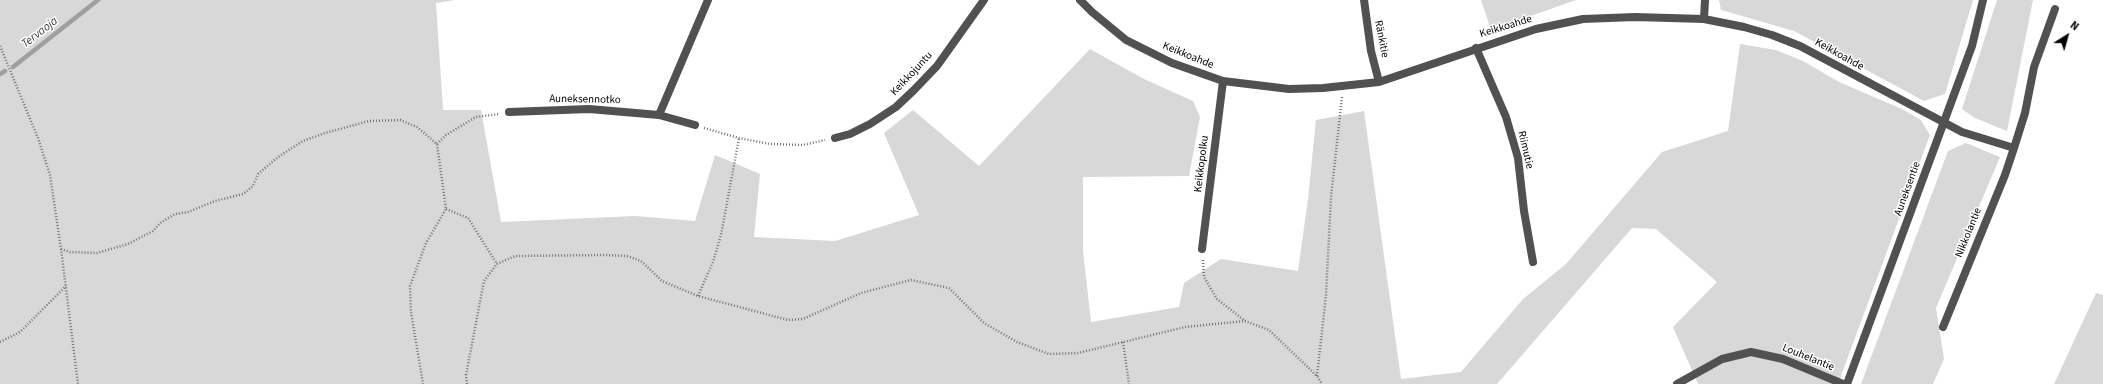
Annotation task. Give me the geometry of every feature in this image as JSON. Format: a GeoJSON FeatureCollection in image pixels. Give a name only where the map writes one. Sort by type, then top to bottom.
{"type":"FeatureCollection","features":[{"type":"Feature","properties":{"kind":"street"},"geometry":{"type":"LineString","coordinates":[[659,114],[708,0]]}},
{"type":"Feature","properties":{"kind":"street","name":"Keikkojuntu"},"geometry":{"type":"LineString","coordinates":[[835,138],[850,134],[870,124],[896,107],[937,66],[984,0]]}},
{"type":"Feature","properties":{"kind":"street","name":"Keikkoahde"},"geometry":{"type":"LineString","coordinates":[[1080,0],[1126,40],[1172,63],[1223,81],[1289,89],[1379,82],[1536,29],[1583,19],[1635,17],[1704,20],[1751,29],[1800,46],[1944,123]]}},
{"type":"Feature","properties":{"kind":"street","name":"Ränkitie"},"geometry":{"type":"LineString","coordinates":[[1364,0],[1371,51],[1379,82]]}},
{"type":"Feature","properties":{"kind":"street"},"geometry":{"type":"LineString","coordinates":[[1704,20],[1705,0]]}},
{"type":"Feature","properties":{"kind":"street","name":"Auneksentie"},"geometry":{"type":"LineString","coordinates":[[1847,384],[1972,46],[1983,0]]}},
{"type":"Feature","properties":{"kind":"street","name":"Nikkolantie"},"geometry":{"type":"LineString","coordinates":[[1943,327],[2005,175],[2025,113],[2034,67],[2055,10]]}},
{"type":"Feature","properties":{"kind":"street","name":"Riimutie"},"geometry":{"type":"LineString","coordinates":[[1476,48],[1506,117],[1518,158],[1524,211],[1533,262]]}},
{"type":"Feature","properties":{"kind":"street","name":"Keikkopolku"},"geometry":{"type":"LineString","coordinates":[[1202,249],[1223,81]]}},
{"type":"Feature","properties":{"kind":"street","name":"Auneksennotko"},"geometry":{"type":"LineString","coordinates":[[509,112],[589,109],[659,114],[695,125]]}},
{"type":"Feature","properties":{"kind":"street"},"geometry":{"type":"LineString","coordinates":[[1944,123],[1962,132],[2014,148]]}},
{"type":"Feature","properties":{"kind":"street","name":"Louhelantie"},"geometry":{"type":"LineString","coordinates":[[1677,384],[1722,359],[1750,352],[1783,359],[1843,384]]}},
{"type":"Feature","properties":{"kind":"path"},"geometry":{"type":"LineString","coordinates":[[0,46],[38,138],[48,168],[62,249],[78,384]]}},
{"type":"Feature","properties":{"kind":"path"},"geometry":{"type":"LineString","coordinates":[[1317,376],[1326,295],[1331,197],[1343,86]]}},
{"type":"Feature","properties":{"kind":"path"},"geometry":{"type":"LineString","coordinates":[[437,144],[446,135],[476,117],[509,112]]}},
{"type":"Feature","properties":{"kind":"path"},"geometry":{"type":"LineString","coordinates":[[62,249],[70,252],[97,253],[128,244],[152,231],[160,223],[174,214],[188,212],[215,201],[243,194],[253,186],[258,174],[278,157],[304,141],[325,133],[369,121],[400,120],[417,127],[437,144],[446,209],[426,243],[410,286],[411,312],[423,384]]}},
{"type":"Feature","properties":{"kind":"path"},"geometry":{"type":"LineString","coordinates":[[695,125],[739,138],[770,144],[803,145],[835,138]]}},
{"type":"Feature","properties":{"kind":"path"},"geometry":{"type":"LineString","coordinates":[[698,296],[714,262],[722,235],[739,138]]}},
{"type":"Feature","properties":{"kind":"path"},"geometry":{"type":"LineString","coordinates":[[446,209],[468,218],[497,264]]}},
{"type":"Feature","properties":{"kind":"path"},"geometry":{"type":"LineString","coordinates":[[1202,249],[1204,277],[1217,299],[1245,321],[1269,330],[1317,376],[1322,384]]}},
{"type":"Feature","properties":{"kind":"path"},"geometry":{"type":"LineString","coordinates":[[468,384],[466,375],[484,281],[497,264],[515,256],[627,256],[640,261],[662,281],[698,296],[788,320],[804,319],[860,292],[911,280],[949,288],[984,323],[1017,342],[1049,354],[1078,353],[1185,327],[1245,321]]}},
{"type":"Feature","properties":{"kind":"path"},"geometry":{"type":"LineString","coordinates":[[0,342],[20,332],[66,286]]}},
{"type":"Feature","properties":{"kind":"path"},"geometry":{"type":"LineString","coordinates":[[1123,342],[1129,384]]}},
{"type":"Feature","properties":{"kind":"shaded area"},"geometry":{"type":"Polygon","coordinates":[[[0,0],[455,0],[436,3],[443,110],[481,110],[501,222],[635,216],[695,221],[715,155],[760,174],[754,237],[835,241],[919,215],[884,133],[913,110],[979,166],[1090,49],[1144,79],[1193,101],[1200,117],[1189,176],[1083,177],[1083,251],[1091,322],[1179,307],[1184,283],[1221,259],[1298,271],[1308,199],[1316,120],[1364,111],[1401,379],[1461,372],[1523,299],[1566,264],[1662,152],[1728,131],[1740,44],[1776,50],[1803,61],[1839,82],[1902,109],[1921,120],[1930,135],[1838,384],[1698,384],[1673,327],[1717,282],[1656,229],[1632,228],[1497,384],[0,384],[0,0]]]}},
{"type":"Feature","properties":{"kind":"shaded area"},"geometry":{"type":"Polygon","coordinates":[[[1481,0],[1576,0],[1491,30],[1481,0]]]}},
{"type":"Feature","properties":{"kind":"shaded area"},"geometry":{"type":"Polygon","coordinates":[[[1719,0],[1973,0],[1945,94],[1924,101],[1794,31],[1721,10],[1719,0]]]}},
{"type":"Feature","properties":{"kind":"shaded area"},"geometry":{"type":"Polygon","coordinates":[[[1997,0],[2033,0],[2007,131],[1975,118],[1962,109],[1997,0]]]}},
{"type":"Feature","properties":{"kind":"shaded area"},"geometry":{"type":"Polygon","coordinates":[[[1966,143],[2000,157],[1936,308],[1944,359],[1933,384],[1861,384],[1948,151],[1966,143]]]}},
{"type":"Feature","properties":{"kind":"shaded area"},"geometry":{"type":"Polygon","coordinates":[[[2096,293],[2103,295],[2103,384],[2054,384],[2096,293]]]}},
{"type":"Feature","properties":{"kind":"waterway","name":"Tervaoja"},"geometry":{"type":"LineString","coordinates":[[13,67],[98,0]]}},
{"type":"Feature","properties":{"kind":"waterway","name":"Tervaoja"},"geometry":{"type":"LineString","coordinates":[[0,74],[5,71]]}}]}
